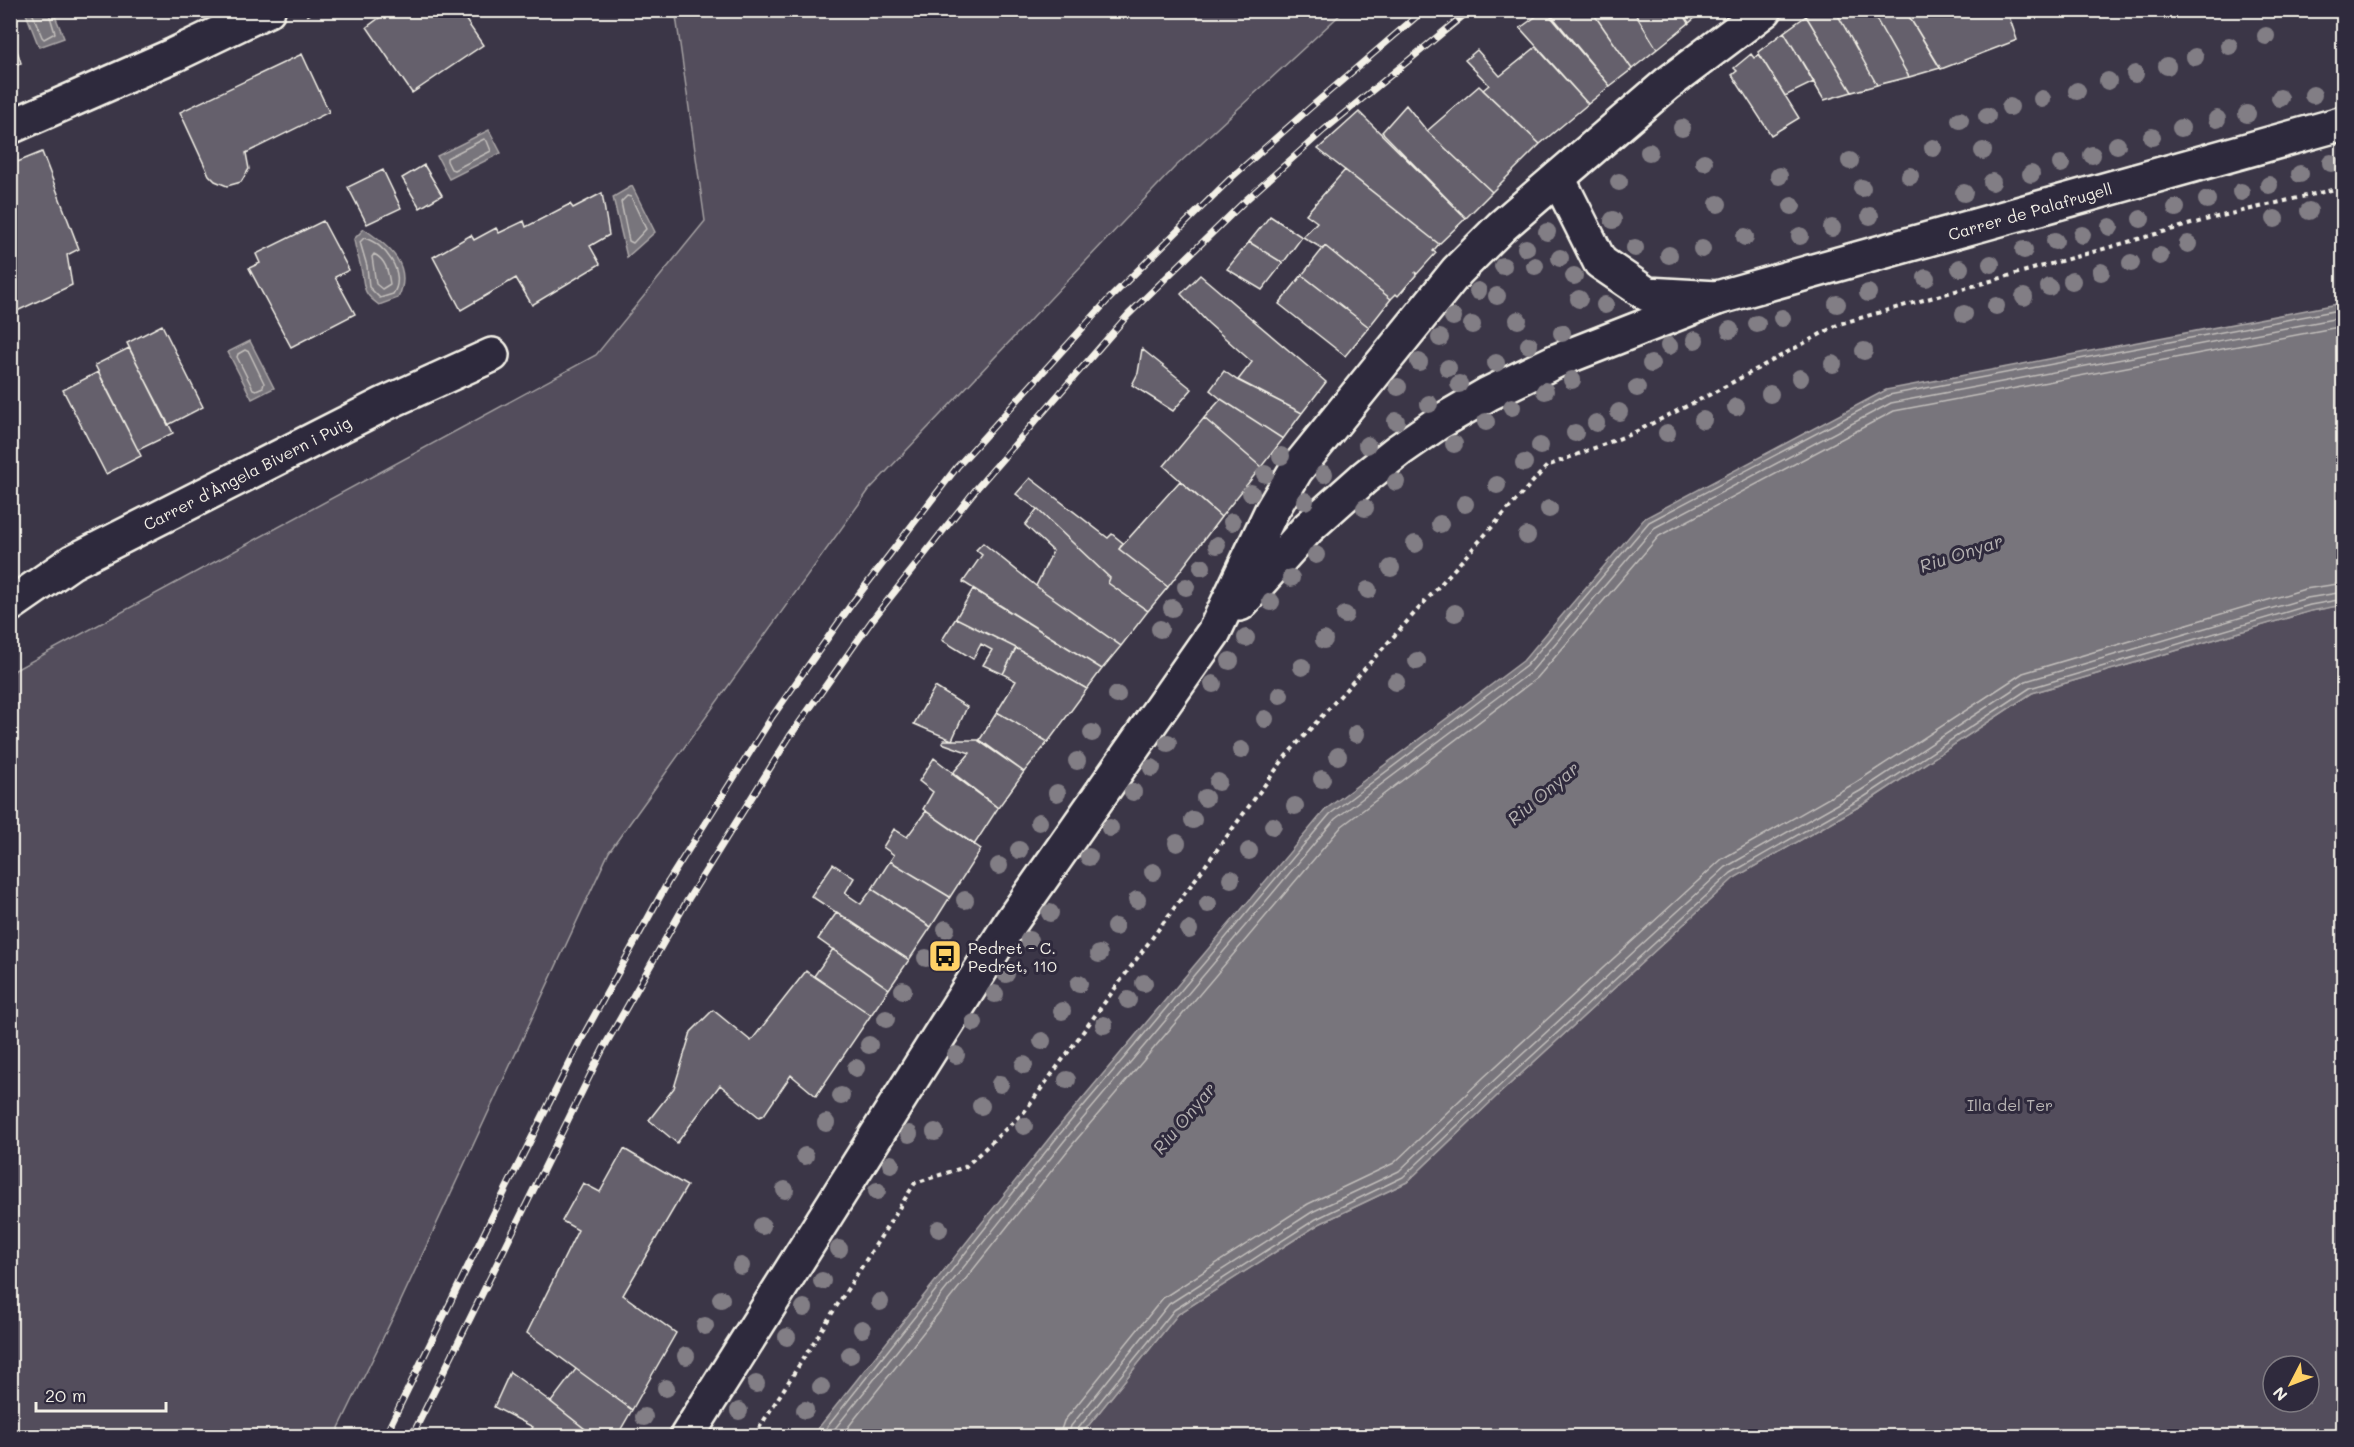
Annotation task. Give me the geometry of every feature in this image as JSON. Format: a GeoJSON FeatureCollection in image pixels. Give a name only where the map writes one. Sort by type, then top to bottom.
{"type":"FeatureCollection","features":[{"type":"Feature","properties":{"kind":"street"},"geometry":{"type":"LineString","coordinates":[[10,127],[152,65],[267,10]]}},
{"type":"Feature","properties":{"kind":"street"},"geometry":{"type":"LineString","coordinates":[[687,1437],[1009,925],[1214,632],[1271,512],[1296,470],[1457,271],[1502,226],[1667,84],[1765,10]]}},
{"type":"Feature","properties":{"kind":"street","name":"Carrer de Palafrugell"},"geometry":{"type":"LineString","coordinates":[[1214,632],[1308,528],[1365,477],[1438,423],[1488,394],[1556,361],[1717,298],[2343,123]]}},
{"type":"Feature","properties":{"kind":"street","name":"Carrer de Palafrugell"},"geometry":{"type":"LineString","coordinates":[[1558,178],[1600,262],[1647,294],[1717,298]]}},
{"type":"Feature","properties":{"kind":"street","name":"Carrer d'Àngela Bivern i Puig"},"geometry":{"type":"LineString","coordinates":[[10,605],[72,562],[384,404],[492,355]]}},
{"type":"Feature","properties":{"kind":"path"},"geometry":{"type":"LineString","coordinates":[[754,1437],[915,1183],[964,1167],[1024,1112],[1286,756],[1547,466],[1631,434],[1713,393],[1839,324],[2209,219],[2343,187]]}},
{"type":"Feature","properties":{"kind":"green space"},"geometry":{"type":"Polygon","coordinates":[[[682,11],[1344,11],[1175,167],[869,490],[609,852],[399,1305],[335,1436],[11,1436],[11,677],[15,670],[596,355],[705,221],[676,16],[682,11]]]}},
{"type":"Feature","properties":{"kind":"green space","name":"Illa del Ter"},"geometry":{"type":"Polygon","coordinates":[[[2343,605],[2343,1436],[1080,1436],[1178,1314],[1319,1224],[1407,1182],[1499,1094],[1734,878],[1867,802],[2032,693],[2311,611],[2343,605]]]}},
{"type":"Feature","properties":{"kind":"water"},"geometry":{"type":"Polygon","coordinates":[[[25,11],[53,11],[64,38],[39,47],[25,11]]]}},
{"type":"Feature","properties":{"kind":"water"},"geometry":{"type":"Polygon","coordinates":[[[489,130],[501,153],[449,179],[437,156],[489,130]]]}},
{"type":"Feature","properties":{"kind":"water"},"geometry":{"type":"Polygon","coordinates":[[[632,186],[655,232],[627,257],[613,197],[632,186]]]}},
{"type":"Feature","properties":{"kind":"water"},"geometry":{"type":"Polygon","coordinates":[[[364,229],[390,250],[401,267],[403,276],[398,298],[379,305],[365,289],[354,239],[364,229]]]}},
{"type":"Feature","properties":{"kind":"water","name":"Riu Onyar"},"geometry":{"type":"Polygon","coordinates":[[[2343,303],[2343,605],[2311,611],[2032,693],[1867,802],[1734,878],[1499,1094],[1407,1182],[1319,1224],[1178,1314],[1080,1436],[812,1436],[1055,1131],[1326,809],[1523,661],[1645,518],[1886,390],[2343,303]]]}},
{"type":"Feature","properties":{"kind":"water"},"geometry":{"type":"Polygon","coordinates":[[[250,341],[274,388],[252,399],[228,352],[250,341]]]}},
{"type":"Feature","properties":{"kind":"building"},"geometry":{"type":"Polygon","coordinates":[[[390,10],[459,10],[483,45],[412,93],[367,27],[390,10]]]}},
{"type":"Feature","properties":{"kind":"building"},"geometry":{"type":"Polygon","coordinates":[[[1545,10],[1610,86],[1588,104],[1520,28],[1545,10]]]}},
{"type":"Feature","properties":{"kind":"building"},"geometry":{"type":"Polygon","coordinates":[[[1547,10],[1591,10],[1632,69],[1610,86],[1547,10]]]}},
{"type":"Feature","properties":{"kind":"building"},"geometry":{"type":"Polygon","coordinates":[[[1591,10],[1633,10],[1657,49],[1632,69],[1591,10]]]}},
{"type":"Feature","properties":{"kind":"building"},"geometry":{"type":"Polygon","coordinates":[[[1633,10],[1681,10],[1689,23],[1657,49],[1633,10]]]}},
{"type":"Feature","properties":{"kind":"building"},"geometry":{"type":"Polygon","coordinates":[[[1681,10],[1704,10],[1689,23],[1681,10]]]}},
{"type":"Feature","properties":{"kind":"building"},"geometry":{"type":"Polygon","coordinates":[[[1813,10],[1835,10],[1877,85],[1852,92],[1806,16],[1813,10]]]}},
{"type":"Feature","properties":{"kind":"building"},"geometry":{"type":"Polygon","coordinates":[[[1835,10],[1871,10],[1909,77],[1877,85],[1835,10]]]}},
{"type":"Feature","properties":{"kind":"building"},"geometry":{"type":"Polygon","coordinates":[[[1871,10],[1905,10],[1940,68],[1909,77],[1871,10]]]}},
{"type":"Feature","properties":{"kind":"building"},"geometry":{"type":"Polygon","coordinates":[[[1905,10],[2007,10],[2017,40],[1941,69],[1905,10]]]}},
{"type":"Feature","properties":{"kind":"building"},"geometry":{"type":"Polygon","coordinates":[[[1806,16],[1852,92],[1824,100],[1784,32],[1806,16]]]}},
{"type":"Feature","properties":{"kind":"building"},"geometry":{"type":"Polygon","coordinates":[[[10,29],[21,63],[10,67],[10,29]]]}},
{"type":"Feature","properties":{"kind":"building"},"geometry":{"type":"Polygon","coordinates":[[[1784,32],[1814,82],[1785,96],[1758,52],[1784,32]]]}},
{"type":"Feature","properties":{"kind":"building"},"geometry":{"type":"Polygon","coordinates":[[[1536,47],[1588,104],[1540,144],[1483,90],[1489,85],[1465,60],[1477,50],[1500,76],[1536,47]]]}},
{"type":"Feature","properties":{"kind":"building"},"geometry":{"type":"Polygon","coordinates":[[[302,54],[329,112],[246,153],[249,169],[241,182],[227,186],[215,181],[209,175],[180,112],[302,54]]]}},
{"type":"Feature","properties":{"kind":"building"},"geometry":{"type":"Polygon","coordinates":[[[1751,54],[1754,58],[1759,54],[1799,118],[1771,135],[1732,75],[1737,71],[1734,68],[1751,54]]]}},
{"type":"Feature","properties":{"kind":"building"},"geometry":{"type":"Polygon","coordinates":[[[1479,86],[1540,144],[1492,192],[1427,131],[1479,86]]]}},
{"type":"Feature","properties":{"kind":"building"},"geometry":{"type":"Polygon","coordinates":[[[1406,105],[1427,131],[1492,192],[1466,218],[1382,132],[1406,105]]]}},
{"type":"Feature","properties":{"kind":"building"},"geometry":{"type":"Polygon","coordinates":[[[1359,112],[1466,218],[1439,244],[1318,149],[1359,112]]]}},
{"type":"Feature","properties":{"kind":"building"},"geometry":{"type":"Polygon","coordinates":[[[42,152],[79,249],[67,255],[72,285],[15,312],[10,297],[10,165],[42,152]]]}},
{"type":"Feature","properties":{"kind":"building"},"geometry":{"type":"Polygon","coordinates":[[[424,165],[442,195],[420,208],[402,178],[424,165]]]}},
{"type":"Feature","properties":{"kind":"building"},"geometry":{"type":"Polygon","coordinates":[[[383,170],[401,208],[367,224],[348,187],[383,170]]]}},
{"type":"Feature","properties":{"kind":"building"},"geometry":{"type":"Polygon","coordinates":[[[1345,170],[1439,244],[1433,251],[1436,253],[1417,274],[1415,272],[1416,275],[1398,296],[1396,294],[1391,299],[1325,246],[1323,249],[1303,237],[1317,222],[1306,214],[1345,170]]]}},
{"type":"Feature","properties":{"kind":"building"},"geometry":{"type":"Polygon","coordinates":[[[602,193],[609,235],[590,246],[600,264],[532,305],[516,278],[461,310],[433,257],[471,235],[474,240],[496,228],[499,233],[524,221],[526,227],[570,204],[573,208],[602,193]]]}},
{"type":"Feature","properties":{"kind":"building"},"geometry":{"type":"Polygon","coordinates":[[[1270,216],[1302,237],[1283,263],[1249,242],[1270,216]]]}},
{"type":"Feature","properties":{"kind":"building"},"geometry":{"type":"Polygon","coordinates":[[[323,221],[349,270],[335,277],[355,314],[291,347],[249,268],[260,263],[256,254],[323,221]]]}},
{"type":"Feature","properties":{"kind":"building"},"geometry":{"type":"Polygon","coordinates":[[[1249,242],[1283,263],[1262,290],[1227,269],[1249,242]]]}},
{"type":"Feature","properties":{"kind":"building"},"geometry":{"type":"Polygon","coordinates":[[[1325,246],[1391,299],[1369,327],[1302,275],[1325,246]]]}},
{"type":"Feature","properties":{"kind":"building"},"geometry":{"type":"Polygon","coordinates":[[[1200,275],[1326,382],[1302,413],[1238,380],[1252,362],[1208,323],[1181,294],[1200,275]]]}},
{"type":"Feature","properties":{"kind":"building"},"geometry":{"type":"Polygon","coordinates":[[[1302,275],[1369,327],[1345,356],[1279,304],[1302,275]]]}},
{"type":"Feature","properties":{"kind":"building"},"geometry":{"type":"Polygon","coordinates":[[[162,325],[203,407],[168,425],[127,343],[162,325]]]}},
{"type":"Feature","properties":{"kind":"building"},"geometry":{"type":"Polygon","coordinates":[[[129,348],[173,433],[138,450],[95,365],[129,348]]]}},
{"type":"Feature","properties":{"kind":"building"},"geometry":{"type":"Polygon","coordinates":[[[1142,349],[1192,389],[1173,411],[1132,385],[1138,373],[1142,349]]]}},
{"type":"Feature","properties":{"kind":"building"},"geometry":{"type":"Polygon","coordinates":[[[1224,371],[1302,413],[1283,439],[1210,390],[1224,371]]]}},
{"type":"Feature","properties":{"kind":"building"},"geometry":{"type":"Polygon","coordinates":[[[98,372],[141,456],[106,474],[63,390],[98,372]]]}},
{"type":"Feature","properties":{"kind":"building"},"geometry":{"type":"Polygon","coordinates":[[[1221,399],[1283,439],[1261,467],[1204,418],[1221,399]]]}},
{"type":"Feature","properties":{"kind":"building"},"geometry":{"type":"Polygon","coordinates":[[[1204,418],[1261,467],[1221,517],[1164,466],[1204,418]]]}},
{"type":"Feature","properties":{"kind":"building"},"geometry":{"type":"Polygon","coordinates":[[[1030,478],[1108,538],[1112,534],[1123,543],[1119,549],[1168,587],[1148,611],[1108,583],[1110,578],[1037,509],[1016,494],[1030,478]]]}},
{"type":"Feature","properties":{"kind":"building"},"geometry":{"type":"Polygon","coordinates":[[[1180,481],[1221,517],[1168,587],[1119,549],[1180,481]]]}},
{"type":"Feature","properties":{"kind":"building"},"geometry":{"type":"Polygon","coordinates":[[[1037,509],[1110,578],[1108,583],[1148,611],[1121,646],[1036,586],[1053,551],[1025,525],[1037,509]]]}},
{"type":"Feature","properties":{"kind":"building"},"geometry":{"type":"Polygon","coordinates":[[[983,543],[1036,586],[1121,646],[1102,669],[963,582],[982,555],[976,550],[983,543]]]}},
{"type":"Feature","properties":{"kind":"building"},"geometry":{"type":"Polygon","coordinates":[[[973,589],[1102,669],[1087,689],[1016,648],[956,618],[973,589]]]}},
{"type":"Feature","properties":{"kind":"building"},"geometry":{"type":"Polygon","coordinates":[[[956,618],[1016,648],[1003,674],[983,665],[992,650],[981,644],[973,659],[942,640],[956,618]]]}},
{"type":"Feature","properties":{"kind":"building"},"geometry":{"type":"Polygon","coordinates":[[[1016,648],[1087,689],[1048,742],[997,712],[1016,681],[1003,674],[1016,648]]]}},
{"type":"Feature","properties":{"kind":"building"},"geometry":{"type":"Polygon","coordinates":[[[935,687],[967,707],[952,740],[914,724],[935,687]]]}},
{"type":"Feature","properties":{"kind":"building"},"geometry":{"type":"Polygon","coordinates":[[[997,712],[1048,742],[1024,772],[979,741],[997,712]]]}},
{"type":"Feature","properties":{"kind":"building"},"geometry":{"type":"Polygon","coordinates":[[[944,740],[980,740],[1024,772],[998,808],[952,774],[970,753],[942,743],[944,740]]]}},
{"type":"Feature","properties":{"kind":"building"},"geometry":{"type":"Polygon","coordinates":[[[934,758],[998,808],[974,845],[923,809],[933,792],[919,781],[934,758]]]}},
{"type":"Feature","properties":{"kind":"building"},"geometry":{"type":"Polygon","coordinates":[[[926,811],[981,849],[950,897],[890,861],[894,855],[883,847],[894,829],[907,837],[926,811]]]}},
{"type":"Feature","properties":{"kind":"building"},"geometry":{"type":"Polygon","coordinates":[[[890,861],[950,897],[931,927],[872,889],[890,861]]]}},
{"type":"Feature","properties":{"kind":"building"},"geometry":{"type":"Polygon","coordinates":[[[833,864],[854,878],[845,893],[861,904],[872,889],[931,927],[909,960],[811,896],[833,864]]]}},
{"type":"Feature","properties":{"kind":"building"},"geometry":{"type":"Polygon","coordinates":[[[837,912],[909,960],[889,989],[818,939],[837,912]]]}},
{"type":"Feature","properties":{"kind":"building"},"geometry":{"type":"Polygon","coordinates":[[[833,949],[889,989],[871,1015],[814,976],[833,949]]]}},
{"type":"Feature","properties":{"kind":"building"},"geometry":{"type":"Polygon","coordinates":[[[806,971],[871,1015],[816,1096],[791,1075],[764,1115],[759,1117],[720,1085],[677,1143],[649,1120],[674,1088],[691,1032],[713,1010],[751,1041],[806,971]]]}},
{"type":"Feature","properties":{"kind":"building"},"geometry":{"type":"Polygon","coordinates":[[[624,1149],[687,1186],[623,1295],[676,1333],[632,1410],[527,1333],[578,1230],[562,1221],[583,1183],[600,1192],[624,1149]]]}},
{"type":"Feature","properties":{"kind":"building"},"geometry":{"type":"Polygon","coordinates":[[[576,1369],[632,1410],[617,1436],[594,1436],[551,1402],[576,1369]]]}},
{"type":"Feature","properties":{"kind":"building"},"geometry":{"type":"Polygon","coordinates":[[[510,1372],[594,1436],[527,1436],[533,1427],[494,1407],[510,1372]]]}},
{"type":"Feature","properties":{"kind":"railway"},"geometry":{"type":"LineString","coordinates":[[385,1436],[582,1038],[668,882],[772,717],[853,602],[957,467],[1108,300],[1232,177],[1424,10]]}},
{"type":"Feature","properties":{"kind":"railway"},"geometry":{"type":"LineString","coordinates":[[412,1436],[603,1049],[687,901],[790,736],[873,619],[977,488],[1128,315],[1247,199],[1324,130],[1470,10]]}},
{"type":"Feature","properties":{"kind":"place","name":"Pedret - C. Pedret, 110"},"geometry":{"type":"Point","coordinates":[945,956]}}]}
